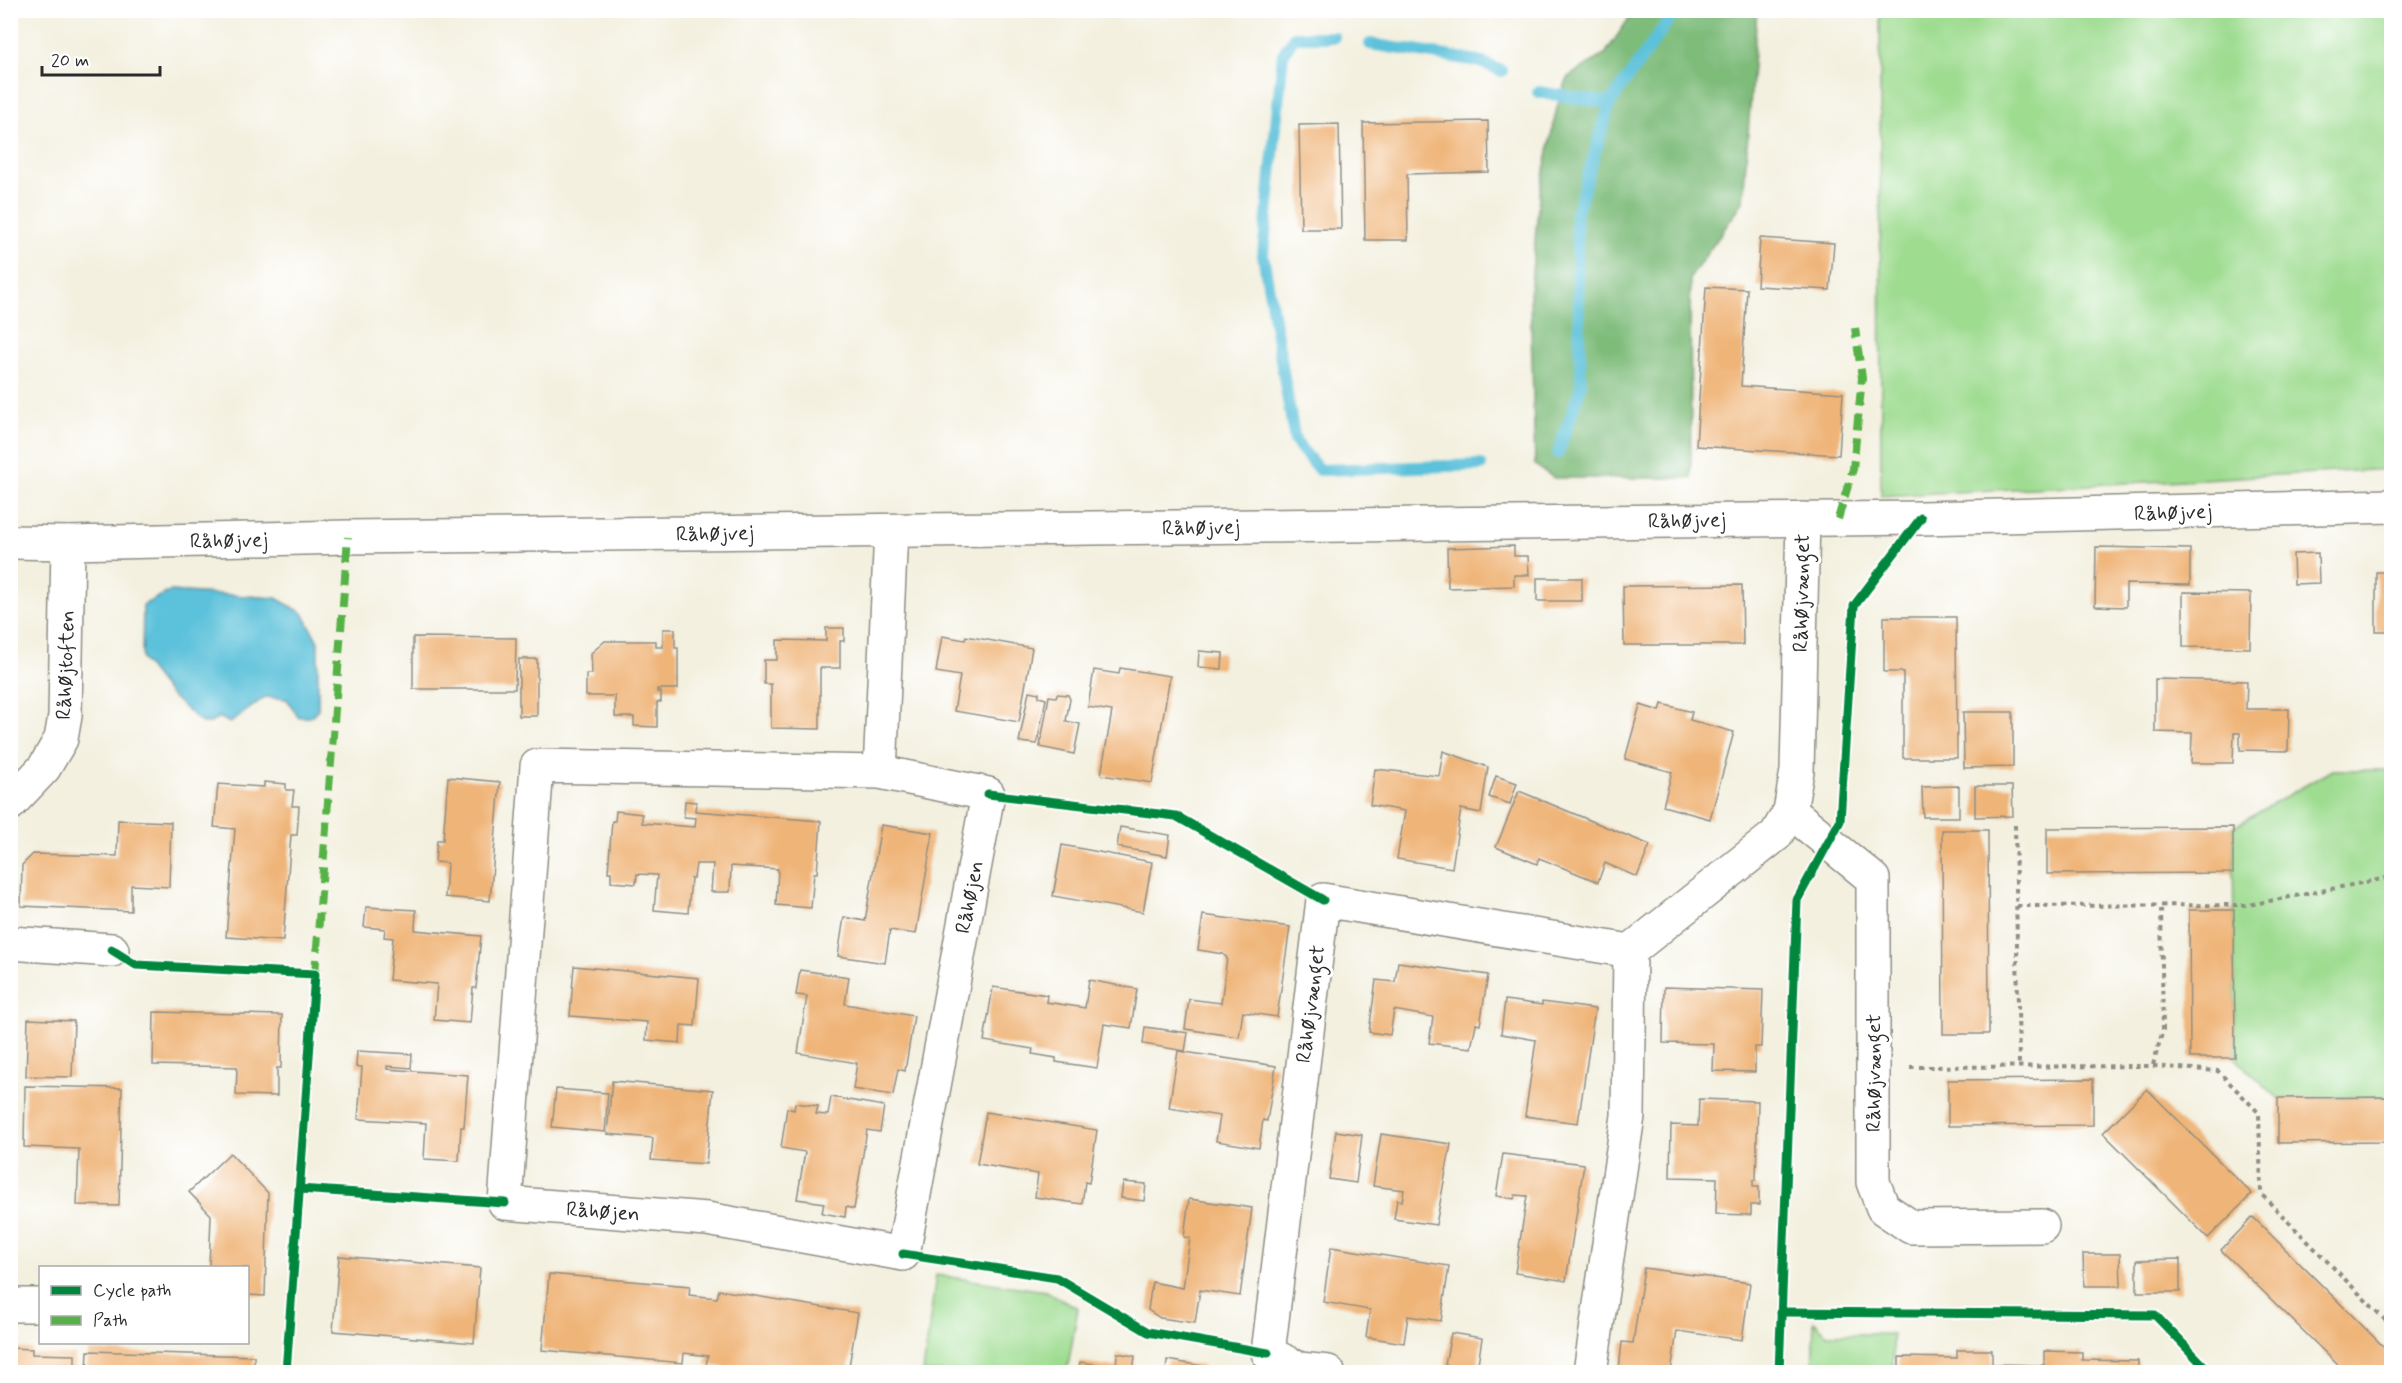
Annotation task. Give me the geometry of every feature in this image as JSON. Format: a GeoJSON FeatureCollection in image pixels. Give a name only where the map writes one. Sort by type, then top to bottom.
{"type":"FeatureCollection","features":[{"type":"Feature","properties":{"kind":"street","name":"Råhøjvej"},"geometry":{"type":"LineString","coordinates":[[10,542],[1932,518],[2391,506]]}},
{"type":"Feature","properties":{"kind":"street","name":"Råhøjvænget"},"geometry":{"type":"LineString","coordinates":[[1328,1372],[1300,1369],[1268,1353],[1323,900],[1630,951],[1776,835],[1790,811],[1797,771],[1803,519]]}},
{"type":"Feature","properties":{"kind":"street"},"geometry":{"type":"LineString","coordinates":[[880,772],[891,531]]}},
{"type":"Feature","properties":{"kind":"street","name":"Råhøjtoften"},"geometry":{"type":"LineString","coordinates":[[10,804],[44,768],[61,740],[65,716],[68,543]]}},
{"type":"Feature","properties":{"kind":"street","name":"Råhøjen"},"geometry":{"type":"LineString","coordinates":[[537,766],[880,772],[988,794],[903,1254],[707,1219],[505,1203],[537,766]]}},
{"type":"Feature","properties":{"kind":"street","name":"Råhøjvænget"},"geometry":{"type":"LineString","coordinates":[[1790,811],[1873,879],[1873,1182],[1884,1208],[1911,1227],[2042,1226]]}},
{"type":"Feature","properties":{"kind":"street"},"geometry":{"type":"LineString","coordinates":[[10,943],[112,950]]}},
{"type":"Feature","properties":{"kind":"street"},"geometry":{"type":"LineString","coordinates":[[1590,1372],[1628,1116],[1630,951]]}},
{"type":"Feature","properties":{"kind":"street"},"geometry":{"type":"LineString","coordinates":[[10,1305],[39,1305]]}},
{"type":"Feature","properties":{"kind":"path"},"geometry":{"type":"LineString","coordinates":[[2016,825],[2019,1066]]}},
{"type":"Feature","properties":{"kind":"path"},"geometry":{"type":"LineString","coordinates":[[2017,906],[2249,905],[2391,877]]}},
{"type":"Feature","properties":{"kind":"path"},"geometry":{"type":"LineString","coordinates":[[2153,1066],[2163,1030],[2161,905]]}},
{"type":"Feature","properties":{"kind":"path"},"geometry":{"type":"LineString","coordinates":[[1873,1067],[2153,1066],[2218,1071],[2259,1113],[2261,1194],[2391,1327]]}},
{"type":"Feature","properties":{"kind":"green space"},"geometry":{"type":"Polygon","coordinates":[[[1634,11],[1757,11],[1743,202],[1690,278],[1691,478],[1554,478],[1535,465],[1530,295],[1539,196],[1557,107],[1568,77],[1605,54],[1634,11]]]}},
{"type":"Feature","properties":{"kind":"green space"},"geometry":{"type":"Polygon","coordinates":[[[1880,11],[2391,11],[2391,469],[1881,496],[1880,11]]]}},
{"type":"Feature","properties":{"kind":"green space"},"geometry":{"type":"Polygon","coordinates":[[[2332,770],[2391,770],[2391,1097],[2278,1098],[2235,1058],[2233,827],[2332,770]]]}},
{"type":"Feature","properties":{"kind":"green space"},"geometry":{"type":"Polygon","coordinates":[[[936,1275],[1046,1291],[1078,1308],[1067,1372],[923,1372],[936,1275]]]}},
{"type":"Feature","properties":{"kind":"green space"},"geometry":{"type":"Polygon","coordinates":[[[1814,1321],[1827,1334],[1893,1334],[1893,1372],[1812,1372],[1814,1321]]]}},
{"type":"Feature","properties":{"kind":"water"},"geometry":{"type":"Polygon","coordinates":[[[170,591],[276,598],[303,613],[318,642],[318,709],[310,717],[298,717],[287,699],[265,697],[230,723],[219,717],[211,723],[202,723],[169,694],[142,659],[143,605],[170,591]]]}},
{"type":"Feature","properties":{"kind":"building"},"geometry":{"type":"Polygon","coordinates":[[[1488,121],[1489,172],[1407,174],[1408,240],[1365,240],[1363,123],[1488,121]]]}},
{"type":"Feature","properties":{"kind":"building"},"geometry":{"type":"Polygon","coordinates":[[[1339,124],[1341,229],[1301,229],[1299,125],[1339,124]]]}},
{"type":"Feature","properties":{"kind":"building"},"geometry":{"type":"Polygon","coordinates":[[[1760,238],[1834,243],[1830,290],[1757,286],[1760,238]]]}},
{"type":"Feature","properties":{"kind":"building"},"geometry":{"type":"Polygon","coordinates":[[[1706,287],[1747,289],[1741,386],[1843,393],[1839,455],[1696,446],[1706,287]]]}},
{"type":"Feature","properties":{"kind":"building"},"geometry":{"type":"Polygon","coordinates":[[[1514,546],[1514,556],[1528,556],[1529,575],[1514,575],[1514,586],[1448,588],[1447,548],[1514,546]]]}},
{"type":"Feature","properties":{"kind":"building"},"geometry":{"type":"Polygon","coordinates":[[[2096,547],[2190,549],[2190,585],[2126,584],[2126,607],[2095,606],[2096,547]]]}},
{"type":"Feature","properties":{"kind":"building"},"geometry":{"type":"Polygon","coordinates":[[[2318,553],[2319,583],[2294,584],[2293,554],[2318,553]]]}},
{"type":"Feature","properties":{"kind":"building"},"geometry":{"type":"Polygon","coordinates":[[[2376,572],[2392,572],[2392,632],[2376,632],[2376,572]]]}},
{"type":"Feature","properties":{"kind":"building"},"geometry":{"type":"Polygon","coordinates":[[[1537,578],[1582,578],[1582,601],[1537,601],[1537,578]]]}},
{"type":"Feature","properties":{"kind":"building"},"geometry":{"type":"Polygon","coordinates":[[[1742,585],[1743,645],[1624,645],[1623,586],[1742,585]]]}},
{"type":"Feature","properties":{"kind":"building"},"geometry":{"type":"Polygon","coordinates":[[[2183,592],[2251,593],[2250,648],[2183,647],[2183,592]]]}},
{"type":"Feature","properties":{"kind":"building"},"geometry":{"type":"Polygon","coordinates":[[[1884,617],[1956,617],[1957,758],[1903,758],[1903,672],[1884,672],[1884,617]]]}},
{"type":"Feature","properties":{"kind":"building"},"geometry":{"type":"Polygon","coordinates":[[[826,628],[844,628],[844,641],[840,641],[840,668],[820,668],[820,729],[771,728],[771,684],[764,684],[764,660],[777,660],[777,640],[826,641],[826,628]]]}},
{"type":"Feature","properties":{"kind":"building"},"geometry":{"type":"Polygon","coordinates":[[[663,629],[675,629],[675,648],[678,648],[678,689],[657,689],[657,692],[661,692],[661,702],[657,702],[657,727],[634,726],[634,717],[615,717],[615,696],[586,696],[586,674],[592,674],[591,653],[605,641],[656,641],[656,647],[663,647],[663,629]]]}},
{"type":"Feature","properties":{"kind":"building"},"geometry":{"type":"Polygon","coordinates":[[[942,636],[965,640],[966,636],[1032,648],[1019,722],[954,711],[960,676],[936,672],[942,636]]]}},
{"type":"Feature","properties":{"kind":"building"},"geometry":{"type":"Polygon","coordinates":[[[413,637],[516,638],[515,689],[413,689],[413,637]]]}},
{"type":"Feature","properties":{"kind":"building"},"geometry":{"type":"Polygon","coordinates":[[[1199,651],[1223,653],[1222,669],[1198,667],[1199,651]]]}},
{"type":"Feature","properties":{"kind":"building"},"geometry":{"type":"Polygon","coordinates":[[[519,659],[537,659],[537,716],[519,716],[519,659]]]}},
{"type":"Feature","properties":{"kind":"building"},"geometry":{"type":"Polygon","coordinates":[[[1120,668],[1170,676],[1152,783],[1101,775],[1112,711],[1088,707],[1094,670],[1119,674],[1120,668]]]}},
{"type":"Feature","properties":{"kind":"building"},"geometry":{"type":"Polygon","coordinates":[[[2155,679],[2247,681],[2246,709],[2289,709],[2288,751],[2240,750],[2240,733],[2234,733],[2233,763],[2191,763],[2192,733],[2155,732],[2155,679]]]}},
{"type":"Feature","properties":{"kind":"building"},"geometry":{"type":"Polygon","coordinates":[[[1029,691],[1039,693],[1039,697],[1046,699],[1037,744],[1019,742],[1029,691]]]}},
{"type":"Feature","properties":{"kind":"building"},"geometry":{"type":"Polygon","coordinates":[[[1057,694],[1068,695],[1070,699],[1066,721],[1080,724],[1074,754],[1040,747],[1049,696],[1056,697],[1057,694]]]}},
{"type":"Feature","properties":{"kind":"building"},"geometry":{"type":"Polygon","coordinates":[[[1662,704],[1692,712],[1690,720],[1734,732],[1710,819],[1663,806],[1672,772],[1625,759],[1640,705],[1660,711],[1662,704]]]}},
{"type":"Feature","properties":{"kind":"building"},"geometry":{"type":"Polygon","coordinates":[[[1963,712],[2013,712],[2013,767],[1964,768],[1963,712]]]}},
{"type":"Feature","properties":{"kind":"building"},"geometry":{"type":"Polygon","coordinates":[[[1443,751],[1488,767],[1481,813],[1461,809],[1452,868],[1397,859],[1405,811],[1370,805],[1375,769],[1439,776],[1443,751]]]}},
{"type":"Feature","properties":{"kind":"building"},"geometry":{"type":"Polygon","coordinates":[[[1496,776],[1517,783],[1510,804],[1489,797],[1496,776]]]}},
{"type":"Feature","properties":{"kind":"building"},"geometry":{"type":"Polygon","coordinates":[[[448,777],[500,782],[490,901],[445,897],[447,863],[435,862],[437,840],[443,840],[448,777]]]}},
{"type":"Feature","properties":{"kind":"building"},"geometry":{"type":"Polygon","coordinates":[[[264,782],[286,784],[286,790],[294,790],[292,806],[299,806],[297,835],[291,835],[283,941],[226,937],[235,829],[214,827],[218,784],[264,787],[264,782]]]}},
{"type":"Feature","properties":{"kind":"building"},"geometry":{"type":"Polygon","coordinates":[[[1959,786],[1959,817],[1923,817],[1922,787],[1959,786]]]}},
{"type":"Feature","properties":{"kind":"building"},"geometry":{"type":"Polygon","coordinates":[[[1975,786],[2012,786],[2013,816],[1975,817],[1975,786]]]}},
{"type":"Feature","properties":{"kind":"building"},"geometry":{"type":"Polygon","coordinates":[[[1519,791],[1650,845],[1637,877],[1605,863],[1598,882],[1539,858],[1537,864],[1496,847],[1519,791]]]}},
{"type":"Feature","properties":{"kind":"building"},"geometry":{"type":"Polygon","coordinates":[[[685,801],[696,802],[695,811],[821,821],[817,873],[814,873],[811,908],[776,905],[778,869],[731,866],[730,892],[711,892],[713,864],[696,864],[694,878],[691,878],[688,913],[654,910],[657,875],[637,874],[636,884],[611,882],[611,872],[608,872],[612,821],[615,821],[616,811],[642,814],[642,823],[695,827],[696,818],[684,817],[685,801]]]}},
{"type":"Feature","properties":{"kind":"building"},"geometry":{"type":"Polygon","coordinates":[[[118,820],[171,822],[169,887],[131,885],[131,911],[21,906],[22,865],[33,854],[117,856],[118,820]]]}},
{"type":"Feature","properties":{"kind":"building"},"geometry":{"type":"Polygon","coordinates":[[[881,825],[933,833],[916,934],[890,930],[885,963],[838,956],[844,917],[865,921],[881,825]]]}},
{"type":"Feature","properties":{"kind":"building"},"geometry":{"type":"Polygon","coordinates":[[[1120,827],[1170,835],[1167,856],[1117,847],[1120,827]]]}},
{"type":"Feature","properties":{"kind":"building"},"geometry":{"type":"Polygon","coordinates":[[[2233,827],[2233,873],[2047,874],[2047,828],[2233,827]]]}},
{"type":"Feature","properties":{"kind":"building"},"geometry":{"type":"Polygon","coordinates":[[[1942,830],[1988,830],[1989,1034],[1943,1034],[1942,830]]]}},
{"type":"Feature","properties":{"kind":"building"},"geometry":{"type":"Polygon","coordinates":[[[1062,845],[1152,862],[1143,912],[1053,896],[1062,845]]]}},
{"type":"Feature","properties":{"kind":"building"},"geometry":{"type":"Polygon","coordinates":[[[366,907],[416,910],[415,930],[481,936],[470,1023],[434,1020],[437,984],[389,980],[393,938],[384,937],[385,929],[364,927],[366,907]]]}},
{"type":"Feature","properties":{"kind":"building"},"geometry":{"type":"Polygon","coordinates":[[[2189,910],[2234,910],[2235,1058],[2190,1058],[2189,910]]]}},
{"type":"Feature","properties":{"kind":"building"},"geometry":{"type":"Polygon","coordinates":[[[1203,915],[1290,927],[1277,1017],[1243,1012],[1239,1037],[1185,1029],[1189,999],[1221,1003],[1227,958],[1223,954],[1198,950],[1203,915]]]}},
{"type":"Feature","properties":{"kind":"building"},"geometry":{"type":"Polygon","coordinates":[[[1398,962],[1488,975],[1480,1025],[1476,1024],[1471,1048],[1429,1043],[1433,1017],[1394,1010],[1390,1035],[1369,1032],[1376,980],[1395,982],[1398,962]]]}},
{"type":"Feature","properties":{"kind":"building"},"geometry":{"type":"Polygon","coordinates":[[[574,966],[699,978],[695,1026],[681,1025],[680,1043],[646,1040],[647,1022],[570,1016],[574,966]]]}},
{"type":"Feature","properties":{"kind":"building"},"geometry":{"type":"Polygon","coordinates":[[[800,970],[849,977],[845,1004],[914,1016],[905,1071],[898,1069],[893,1095],[853,1089],[857,1063],[798,1053],[807,996],[796,995],[800,970]]]}},
{"type":"Feature","properties":{"kind":"building"},"geometry":{"type":"Polygon","coordinates":[[[1089,980],[1137,989],[1131,1028],[1104,1024],[1097,1068],[1056,1062],[1056,1058],[1032,1054],[1033,1049],[984,1041],[993,987],[1047,995],[1046,1002],[1085,1008],[1089,980]]]}},
{"type":"Feature","properties":{"kind":"building"},"geometry":{"type":"Polygon","coordinates":[[[1664,987],[1763,990],[1761,1047],[1755,1047],[1755,1072],[1713,1071],[1714,1044],[1663,1043],[1664,987]]]}},
{"type":"Feature","properties":{"kind":"building"},"geometry":{"type":"Polygon","coordinates":[[[1505,1000],[1595,1009],[1578,1123],[1525,1116],[1536,1040],[1501,1034],[1505,1000]]]}},
{"type":"Feature","properties":{"kind":"building"},"geometry":{"type":"Polygon","coordinates":[[[154,1012],[282,1015],[281,1068],[277,1068],[277,1096],[236,1095],[237,1067],[153,1065],[154,1012]]]}},
{"type":"Feature","properties":{"kind":"building"},"geometry":{"type":"Polygon","coordinates":[[[28,1019],[74,1021],[72,1077],[26,1076],[28,1019]]]}},
{"type":"Feature","properties":{"kind":"building"},"geometry":{"type":"Polygon","coordinates":[[[1145,1027],[1188,1033],[1185,1051],[1143,1044],[1145,1027]]]}},
{"type":"Feature","properties":{"kind":"building"},"geometry":{"type":"Polygon","coordinates":[[[357,1051],[412,1054],[411,1068],[387,1066],[387,1069],[468,1075],[459,1161],[424,1159],[426,1123],[358,1119],[362,1067],[356,1067],[357,1051]]]}},
{"type":"Feature","properties":{"kind":"building"},"geometry":{"type":"Polygon","coordinates":[[[1178,1051],[1276,1066],[1267,1121],[1263,1120],[1259,1148],[1216,1141],[1220,1116],[1169,1108],[1178,1051]]]}},
{"type":"Feature","properties":{"kind":"building"},"geometry":{"type":"Polygon","coordinates":[[[2093,1079],[2093,1125],[1948,1126],[1948,1080],[2093,1079]]]}},
{"type":"Feature","properties":{"kind":"building"},"geometry":{"type":"Polygon","coordinates":[[[612,1081],[713,1090],[706,1164],[651,1160],[653,1138],[607,1134],[612,1081]]]}},
{"type":"Feature","properties":{"kind":"building"},"geometry":{"type":"Polygon","coordinates":[[[25,1086],[122,1088],[119,1206],[77,1205],[79,1149],[24,1147],[25,1086]]]}},
{"type":"Feature","properties":{"kind":"building"},"geometry":{"type":"Polygon","coordinates":[[[556,1089],[608,1093],[605,1132],[552,1127],[556,1089]]]}},
{"type":"Feature","properties":{"kind":"building"},"geometry":{"type":"Polygon","coordinates":[[[2147,1089],[2252,1194],[2208,1238],[2103,1133],[2147,1089]]]}},
{"type":"Feature","properties":{"kind":"building"},"geometry":{"type":"Polygon","coordinates":[[[831,1097],[884,1106],[880,1132],[867,1130],[854,1209],[846,1207],[845,1217],[822,1213],[824,1203],[797,1199],[805,1152],[781,1148],[787,1108],[794,1110],[795,1103],[818,1106],[816,1114],[828,1115],[831,1097]]]}},
{"type":"Feature","properties":{"kind":"building"},"geometry":{"type":"Polygon","coordinates":[[[2392,1097],[2392,1142],[2278,1143],[2278,1098],[2392,1097]]]}},
{"type":"Feature","properties":{"kind":"building"},"geometry":{"type":"Polygon","coordinates":[[[1699,1099],[1758,1101],[1756,1180],[1753,1180],[1753,1187],[1759,1187],[1759,1205],[1751,1205],[1751,1215],[1716,1214],[1717,1178],[1670,1177],[1671,1125],[1698,1126],[1699,1099]]]}},
{"type":"Feature","properties":{"kind":"building"},"geometry":{"type":"Polygon","coordinates":[[[986,1112],[1097,1130],[1089,1183],[1085,1182],[1082,1204],[1035,1197],[1038,1174],[977,1164],[986,1112]]]}},
{"type":"Feature","properties":{"kind":"building"},"geometry":{"type":"Polygon","coordinates":[[[1336,1131],[1362,1135],[1356,1183],[1329,1179],[1336,1131]]]}},
{"type":"Feature","properties":{"kind":"building"},"geometry":{"type":"Polygon","coordinates":[[[1381,1134],[1451,1144],[1436,1225],[1394,1219],[1397,1200],[1402,1201],[1404,1190],[1373,1186],[1381,1134]]]}},
{"type":"Feature","properties":{"kind":"building"},"geometry":{"type":"Polygon","coordinates":[[[230,1153],[268,1193],[265,1296],[249,1295],[249,1266],[209,1266],[211,1215],[189,1192],[230,1153]]]}},
{"type":"Feature","properties":{"kind":"building"},"geometry":{"type":"Polygon","coordinates":[[[1503,1154],[1584,1164],[1566,1281],[1515,1273],[1527,1196],[1515,1195],[1514,1199],[1496,1196],[1503,1154]]]}},
{"type":"Feature","properties":{"kind":"building"},"geometry":{"type":"Polygon","coordinates":[[[1123,1182],[1146,1184],[1144,1201],[1121,1198],[1123,1182]]]}},
{"type":"Feature","properties":{"kind":"building"},"geometry":{"type":"Polygon","coordinates":[[[1189,1199],[1252,1208],[1240,1296],[1200,1290],[1195,1323],[1160,1318],[1148,1310],[1152,1282],[1183,1288],[1190,1238],[1184,1237],[1189,1199]]]}},
{"type":"Feature","properties":{"kind":"building"},"geometry":{"type":"Polygon","coordinates":[[[2253,1217],[2392,1355],[2392,1372],[2345,1372],[2221,1250],[2253,1217]]]}},
{"type":"Feature","properties":{"kind":"building"},"geometry":{"type":"Polygon","coordinates":[[[1331,1247],[1449,1266],[1441,1321],[1408,1316],[1404,1343],[1366,1337],[1370,1310],[1323,1302],[1331,1247]]]}},
{"type":"Feature","properties":{"kind":"building"},"geometry":{"type":"Polygon","coordinates":[[[2083,1254],[2120,1254],[2121,1286],[2084,1286],[2083,1254]]]}},
{"type":"Feature","properties":{"kind":"building"},"geometry":{"type":"Polygon","coordinates":[[[339,1256],[480,1268],[474,1343],[333,1331],[339,1256]]]}},
{"type":"Feature","properties":{"kind":"building"},"geometry":{"type":"Polygon","coordinates":[[[2180,1259],[2180,1292],[2137,1292],[2137,1260],[2180,1259]]]}},
{"type":"Feature","properties":{"kind":"building"},"geometry":{"type":"Polygon","coordinates":[[[1644,1268],[1750,1283],[1742,1340],[1677,1331],[1671,1372],[1638,1372],[1619,1369],[1622,1342],[1633,1343],[1644,1268]]]}},
{"type":"Feature","properties":{"kind":"building"},"geometry":{"type":"Polygon","coordinates":[[[549,1274],[690,1286],[689,1295],[717,1298],[719,1290],[858,1313],[848,1372],[754,1372],[706,1365],[708,1356],[684,1353],[683,1363],[542,1350],[549,1274]]]}},
{"type":"Feature","properties":{"kind":"building"},"geometry":{"type":"Polygon","coordinates":[[[1451,1333],[1482,1338],[1477,1370],[1445,1365],[1451,1333]]]}},
{"type":"Feature","properties":{"kind":"building"},"geometry":{"type":"Polygon","coordinates":[[[10,1348],[32,1349],[32,1354],[75,1355],[75,1372],[10,1372],[10,1348]]]}},
{"type":"Feature","properties":{"kind":"building"},"geometry":{"type":"Polygon","coordinates":[[[1957,1350],[1992,1350],[1992,1364],[2044,1365],[2044,1351],[2082,1352],[2082,1360],[2138,1361],[2138,1372],[1899,1372],[1899,1357],[1957,1358],[1957,1350]]]}},
{"type":"Feature","properties":{"kind":"building"},"geometry":{"type":"Polygon","coordinates":[[[88,1351],[254,1356],[254,1372],[87,1372],[88,1351]]]}},
{"type":"Feature","properties":{"kind":"building"},"geometry":{"type":"Polygon","coordinates":[[[1117,1353],[1135,1356],[1133,1372],[1078,1372],[1080,1362],[1116,1367],[1117,1353]]]}},
{"type":"Feature","properties":{"kind":"building"},"geometry":{"type":"Polygon","coordinates":[[[1167,1360],[1203,1366],[1202,1372],[1166,1372],[1167,1360]]]}},
{"type":"Feature","properties":{"kind":"waterway"},"geometry":{"type":"LineString","coordinates":[[1558,453],[1581,386],[1576,214],[1610,103],[1676,10]]}},
{"type":"Feature","properties":{"kind":"waterway"},"geometry":{"type":"LineString","coordinates":[[1334,37],[1294,37],[1283,54],[1263,255],[1295,441],[1319,470],[1481,465]]}},
{"type":"Feature","properties":{"kind":"waterway"},"geometry":{"type":"LineString","coordinates":[[1370,44],[1478,61],[1502,71]]}},
{"type":"Feature","properties":{"kind":"waterway"},"geometry":{"type":"LineString","coordinates":[[1538,92],[1610,103]]}},
{"type":"Feature","properties":{"kind":"marked path"},"geometry":{"type":"LineString","coordinates":[[1838,519],[1853,469],[1862,378],[1855,328]]}},
{"type":"Feature","properties":{"kind":"marked path"},"geometry":{"type":"LineString","coordinates":[[315,974],[348,537]]}},
{"type":"Feature","properties":{"kind":"cycle path"},"geometry":{"type":"LineString","coordinates":[[1779,1372],[1797,900],[1840,821],[1854,606],[1921,518]]}},
{"type":"Feature","properties":{"kind":"cycle path"},"geometry":{"type":"LineString","coordinates":[[988,794],[1176,816],[1323,900]]}},
{"type":"Feature","properties":{"kind":"cycle path"},"geometry":{"type":"LineString","coordinates":[[112,950],[136,965],[315,974],[286,1372]]}},
{"type":"Feature","properties":{"kind":"cycle path"},"geometry":{"type":"LineString","coordinates":[[299,1189],[505,1203]]}},
{"type":"Feature","properties":{"kind":"cycle path"},"geometry":{"type":"LineString","coordinates":[[903,1254],[1057,1278],[1148,1332],[1268,1353]]}},
{"type":"Feature","properties":{"kind":"cycle path"},"geometry":{"type":"LineString","coordinates":[[1781,1312],[2155,1315],[2210,1372]]}}]}
